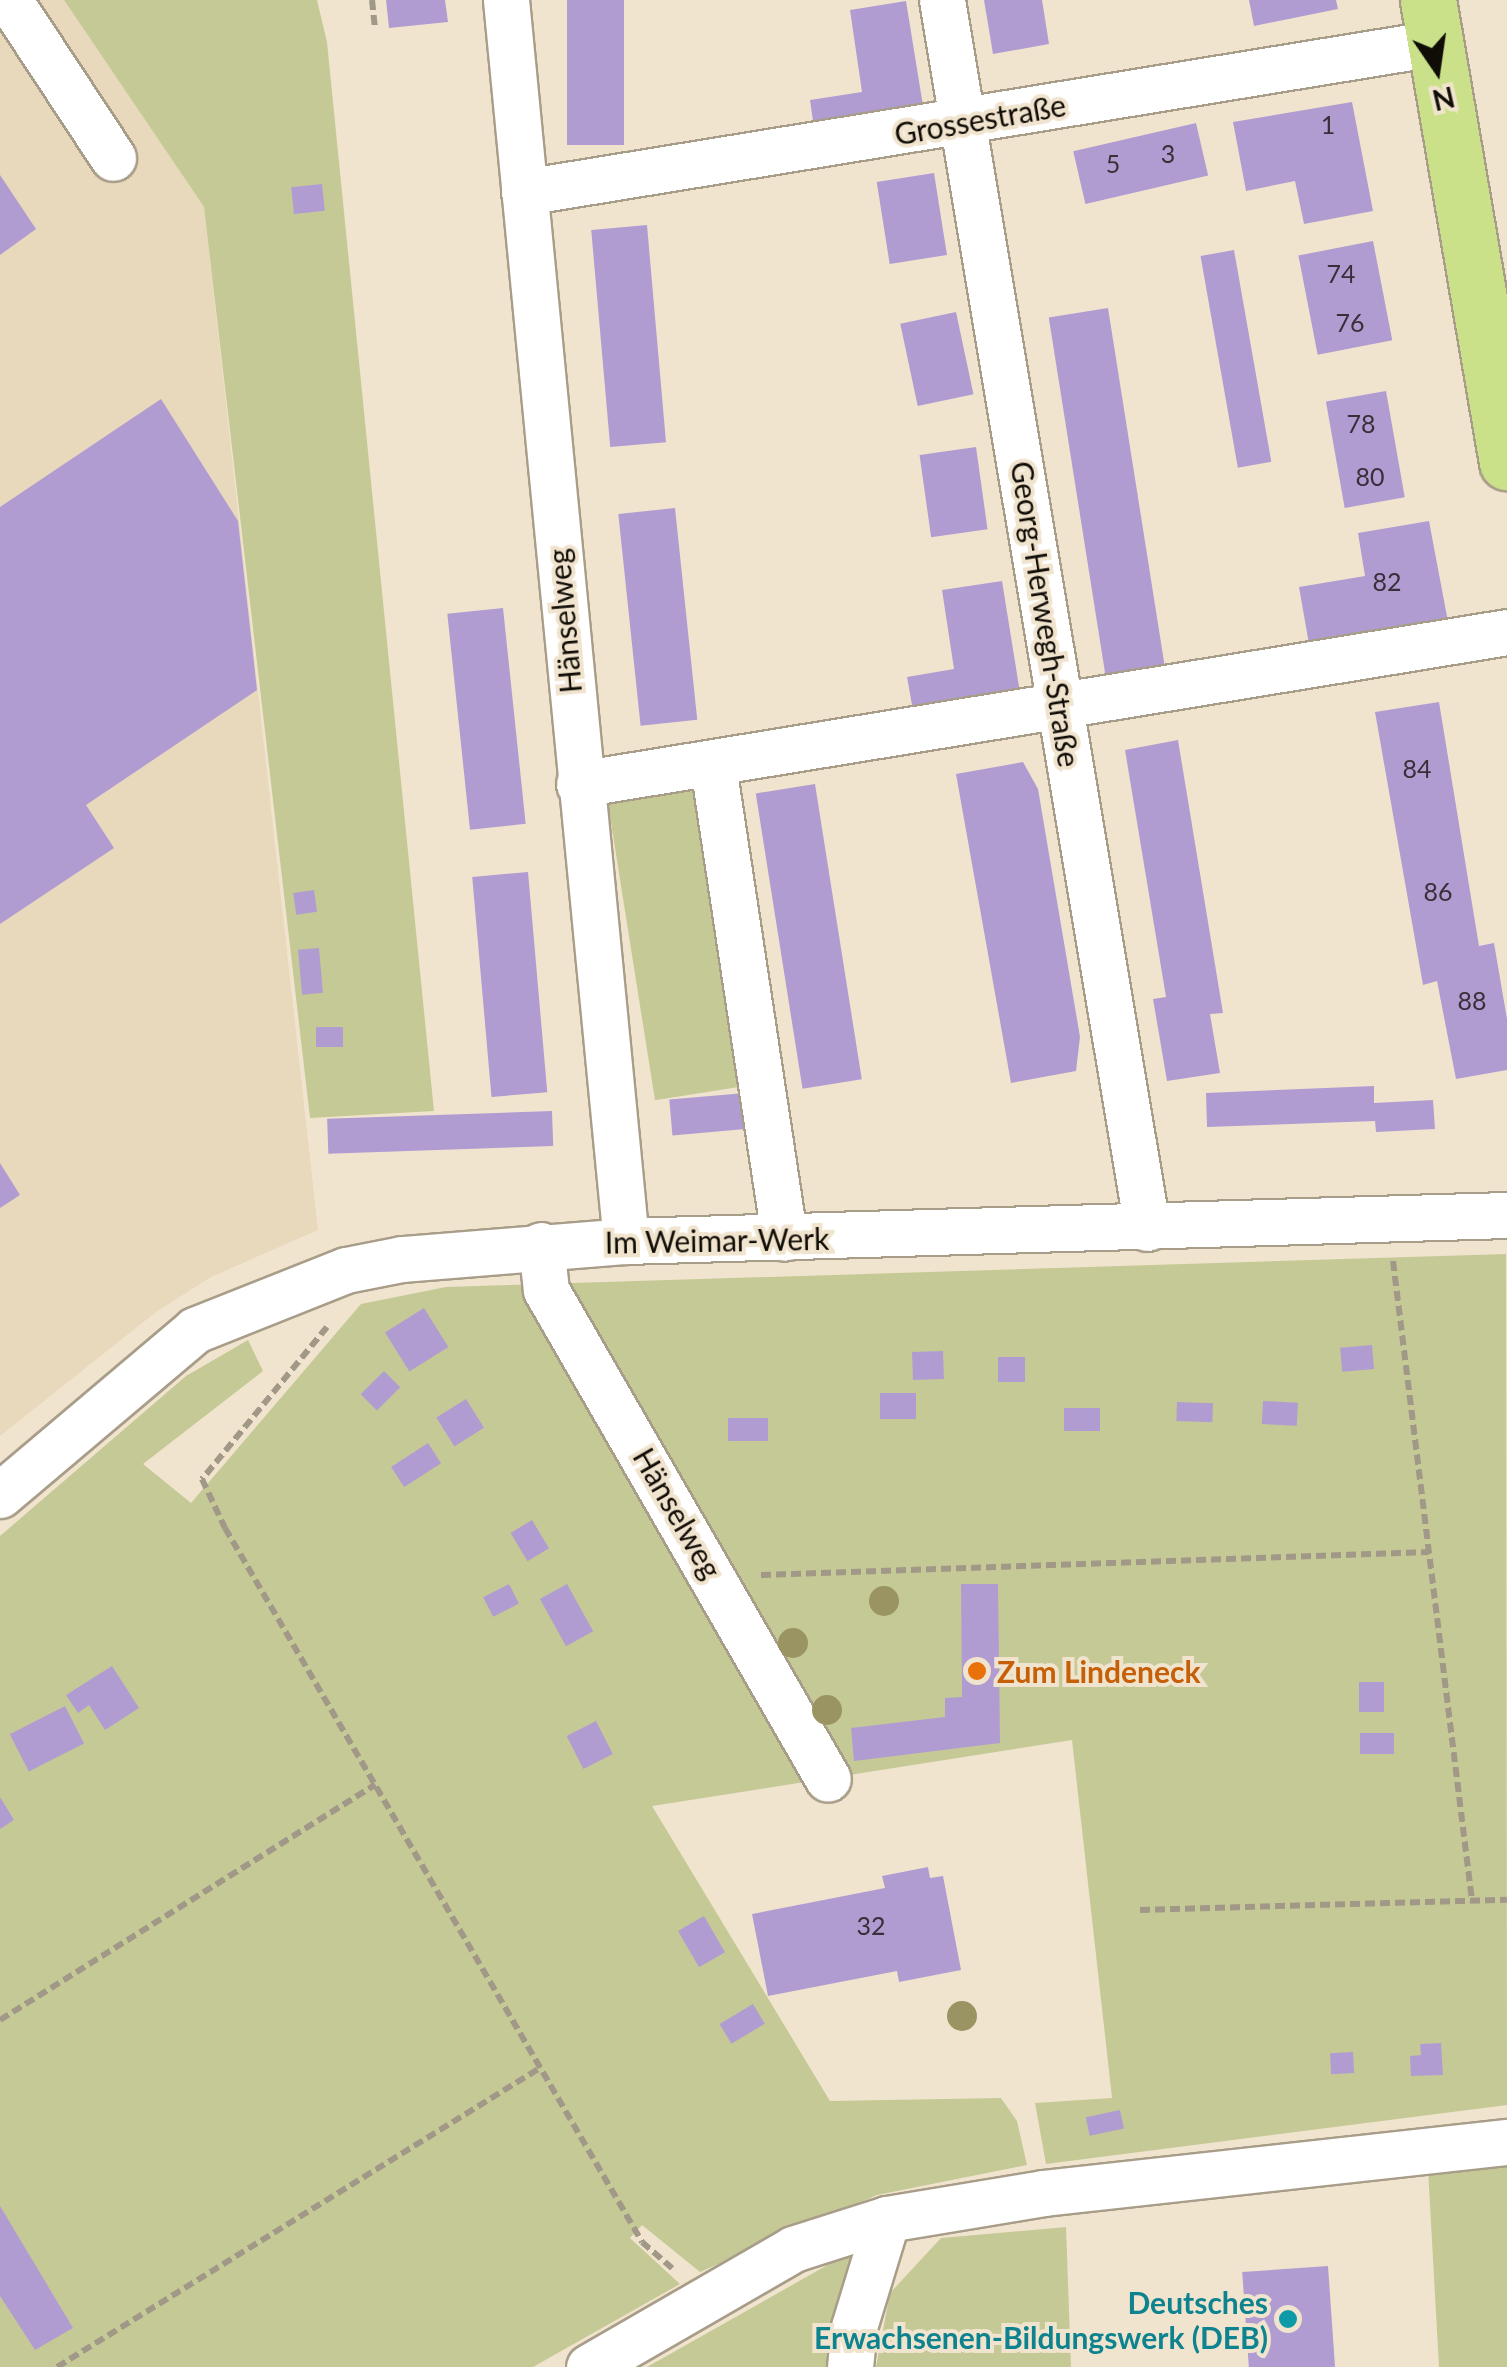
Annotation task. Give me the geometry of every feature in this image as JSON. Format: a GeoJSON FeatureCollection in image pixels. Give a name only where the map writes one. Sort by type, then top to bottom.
{"type":"FeatureCollection","features":[{"type":"Feature","properties":{"kind":"main road"},"geometry":{"type":"LineString","coordinates":[[1431,21],[1507,462]]}},
{"type":"Feature","properties":{"kind":"street"},"geometry":{"type":"LineString","coordinates":[[9,0],[113,158]]}},
{"type":"Feature","properties":{"kind":"street","name":"Hänselweg"},"geometry":{"type":"LineString","coordinates":[[506,0],[623,1220]]}},
{"type":"Feature","properties":{"kind":"street","name":"Georg-Herwegh-Straße"},"geometry":{"type":"LineString","coordinates":[[942,0],[1147,1228]]}},
{"type":"Feature","properties":{"kind":"street","name":"Grossestraße"},"geometry":{"type":"LineString","coordinates":[[524,192],[964,124],[1431,21]]}},
{"type":"Feature","properties":{"kind":"street"},"geometry":{"type":"LineString","coordinates":[[580,784],[713,766],[1060,703],[1507,632]]}},
{"type":"Feature","properties":{"kind":"street"},"geometry":{"type":"LineString","coordinates":[[713,766],[784,1238]]}},
{"type":"Feature","properties":{"kind":"street","name":"Im Weimar-Werk"},"geometry":{"type":"LineString","coordinates":[[0,1495],[195,1330],[346,1270],[457,1250],[541,1245],[623,1220],[784,1238],[1507,1215]]}},
{"type":"Feature","properties":{"kind":"street","name":"Hänselweg"},"geometry":{"type":"LineString","coordinates":[[541,1245],[546,1290],[715,1576],[828,1779]]}},
{"type":"Feature","properties":{"kind":"street"},"geometry":{"type":"LineString","coordinates":[[589,2367],[708,2295],[794,2249],[887,2219],[1044,2193],[1507,2142]]}},
{"type":"Feature","properties":{"kind":"street"},"geometry":{"type":"LineString","coordinates":[[850,2367],[854,2327],[887,2219]]}},
{"type":"Feature","properties":{"kind":"path"},"geometry":{"type":"LineString","coordinates":[[372,0],[374,28]]}},
{"type":"Feature","properties":{"kind":"path"},"geometry":{"type":"LineString","coordinates":[[1388,1220],[1472,1901]]}},
{"type":"Feature","properties":{"kind":"path"},"geometry":{"type":"LineString","coordinates":[[346,1270],[335,1318],[202,1479],[642,2242],[708,2295]]}},
{"type":"Feature","properties":{"kind":"path"},"geometry":{"type":"LineString","coordinates":[[715,1576],[1429,1552]]}},
{"type":"Feature","properties":{"kind":"path"},"geometry":{"type":"LineString","coordinates":[[0,2020],[376,1785]]}},
{"type":"Feature","properties":{"kind":"path"},"geometry":{"type":"LineString","coordinates":[[1140,1910],[1507,1900]]}},
{"type":"Feature","properties":{"kind":"path"},"geometry":{"type":"LineString","coordinates":[[57,2367],[540,2068]]}},
{"type":"Feature","properties":{"kind":"shaded area"},"geometry":{"type":"Polygon","coordinates":[[[0,0],[64,0],[204,207],[318,1230],[211,1277],[156,1312],[0,1436],[0,0]]]}},
{"type":"Feature","properties":{"kind":"green space"},"geometry":{"type":"Polygon","coordinates":[[[64,0],[317,0],[327,42],[434,1111],[310,1118],[204,207],[64,0]]]}},
{"type":"Feature","properties":{"kind":"green space"},"geometry":{"type":"Polygon","coordinates":[[[695,771],[745,1086],[655,1100],[605,785],[695,771]]]}},
{"type":"Feature","properties":{"kind":"green space"},"geometry":{"type":"Polygon","coordinates":[[[1506,1254],[1507,2105],[1046,2164],[1035,2103],[1112,2098],[1072,1740],[652,1806],[830,2101],[1001,2098],[1017,2121],[1027,2165],[877,2195],[700,2272],[642,2225],[630,2238],[680,2284],[533,2367],[0,2367],[0,1536],[186,1376],[248,1340],[263,1371],[143,1464],[191,1503],[361,1304],[446,1287],[1506,1254]]]}},
{"type":"Feature","properties":{"kind":"green space"},"geometry":{"type":"Polygon","coordinates":[[[1507,2161],[1507,2367],[1439,2367],[1428,2169],[1507,2161]]]}},
{"type":"Feature","properties":{"kind":"green space"},"geometry":{"type":"Polygon","coordinates":[[[1066,2227],[1071,2367],[876,2367],[890,2293],[941,2238],[1066,2227]]]}},
{"type":"Feature","properties":{"kind":"green space"},"geometry":{"type":"Polygon","coordinates":[[[847,2254],[853,2267],[833,2367],[647,2367],[847,2254]]]}},
{"type":"Feature","properties":{"kind":"building"},"geometry":{"type":"Polygon","coordinates":[[[386,0],[445,0],[448,22],[389,28],[386,0]]]}},
{"type":"Feature","properties":{"kind":"building"},"geometry":{"type":"Polygon","coordinates":[[[567,0],[624,0],[624,145],[567,145],[567,0]]]}},
{"type":"Feature","properties":{"kind":"building"},"geometry":{"type":"Polygon","coordinates":[[[984,0],[1042,0],[1049,44],[993,54],[984,0]]]}},
{"type":"Feature","properties":{"kind":"building"},"geometry":{"type":"Polygon","coordinates":[[[1249,0],[1336,0],[1338,9],[1254,26],[1249,0]]]}},
{"type":"Feature","properties":{"kind":"building"},"geometry":{"type":"Polygon","coordinates":[[[906,1],[924,112],[814,128],[810,100],[862,92],[850,10],[906,1]]]}},
{"type":"Feature","properties":{"kind":"building"},"geometry":{"type":"Polygon","coordinates":[[[1352,102],[1373,211],[1304,224],[1295,181],[1246,191],[1233,122],[1352,102]]]}},
{"type":"Feature","properties":{"kind":"building"},"geometry":{"type":"Polygon","coordinates":[[[1196,123],[1208,176],[1085,204],[1073,151],[1196,123]]]}},
{"type":"Feature","properties":{"kind":"building"},"geometry":{"type":"Polygon","coordinates":[[[934,173],[947,255],[890,264],[877,182],[934,173]]]}},
{"type":"Feature","properties":{"kind":"building"},"geometry":{"type":"Polygon","coordinates":[[[0,175],[36,229],[0,255],[0,175]]]}},
{"type":"Feature","properties":{"kind":"building"},"geometry":{"type":"Polygon","coordinates":[[[322,184],[325,211],[294,214],[291,187],[322,184]]]}},
{"type":"Feature","properties":{"kind":"building"},"geometry":{"type":"Polygon","coordinates":[[[647,225],[666,442],[610,447],[591,230],[647,225]]]}},
{"type":"Feature","properties":{"kind":"building"},"geometry":{"type":"Polygon","coordinates":[[[1373,241],[1392,340],[1318,355],[1298,256],[1373,241]]]}},
{"type":"Feature","properties":{"kind":"building"},"geometry":{"type":"Polygon","coordinates":[[[1234,250],[1271,462],[1238,468],[1201,256],[1234,250]]]}},
{"type":"Feature","properties":{"kind":"building"},"geometry":{"type":"Polygon","coordinates":[[[1108,308],[1166,675],[1107,685],[1049,317],[1108,308]]]}},
{"type":"Feature","properties":{"kind":"building"},"geometry":{"type":"Polygon","coordinates":[[[956,312],[973,394],[918,406],[900,324],[956,312]]]}},
{"type":"Feature","properties":{"kind":"building"},"geometry":{"type":"Polygon","coordinates":[[[1386,391],[1405,497],[1345,508],[1326,402],[1386,391]]]}},
{"type":"Feature","properties":{"kind":"building"},"geometry":{"type":"Polygon","coordinates":[[[161,399],[238,521],[257,690],[86,805],[114,848],[0,924],[0,507],[161,399]]]}},
{"type":"Feature","properties":{"kind":"building"},"geometry":{"type":"Polygon","coordinates":[[[976,447],[988,529],[931,537],[920,455],[976,447]]]}},
{"type":"Feature","properties":{"kind":"building"},"geometry":{"type":"Polygon","coordinates":[[[675,508],[697,720],[641,726],[618,514],[675,508]]]}},
{"type":"Feature","properties":{"kind":"building"},"geometry":{"type":"Polygon","coordinates":[[[1429,521],[1449,627],[1310,650],[1299,587],[1365,576],[1358,533],[1429,521]]]}},
{"type":"Feature","properties":{"kind":"building"},"geometry":{"type":"Polygon","coordinates":[[[1002,581],[1021,699],[914,716],[907,677],[954,669],[942,590],[1002,581]]]}},
{"type":"Feature","properties":{"kind":"building"},"geometry":{"type":"Polygon","coordinates":[[[503,608],[526,824],[470,830],[447,614],[503,608]]]}},
{"type":"Feature","properties":{"kind":"building"},"geometry":{"type":"Polygon","coordinates":[[[1439,702],[1479,946],[1494,943],[1507,1019],[1507,1070],[1456,1079],[1437,981],[1423,985],[1375,712],[1439,702]]]}},
{"type":"Feature","properties":{"kind":"building"},"geometry":{"type":"Polygon","coordinates":[[[1178,740],[1223,1013],[1210,1014],[1220,1073],[1167,1081],[1153,999],[1166,997],[1125,750],[1178,740]]]}},
{"type":"Feature","properties":{"kind":"building"},"geometry":{"type":"Polygon","coordinates":[[[1023,762],[1038,789],[1080,1037],[1076,1071],[1011,1083],[956,774],[1023,762]]]}},
{"type":"Feature","properties":{"kind":"building"},"geometry":{"type":"Polygon","coordinates":[[[815,784],[862,1079],[803,1089],[756,793],[815,784]]]}},
{"type":"Feature","properties":{"kind":"building"},"geometry":{"type":"Polygon","coordinates":[[[528,872],[547,1092],[491,1097],[472,877],[528,872]]]}},
{"type":"Feature","properties":{"kind":"building"},"geometry":{"type":"Polygon","coordinates":[[[314,890],[317,912],[296,915],[293,893],[314,890]]]}},
{"type":"Feature","properties":{"kind":"building"},"geometry":{"type":"Polygon","coordinates":[[[319,948],[323,993],[302,995],[298,950],[319,948]]]}},
{"type":"Feature","properties":{"kind":"building"},"geometry":{"type":"Polygon","coordinates":[[[316,1027],[343,1027],[343,1047],[316,1047],[316,1027]]]}},
{"type":"Feature","properties":{"kind":"building"},"geometry":{"type":"Polygon","coordinates":[[[1374,1086],[1374,1103],[1433,1100],[1435,1129],[1376,1132],[1375,1121],[1207,1127],[1206,1093],[1374,1086]]]}},
{"type":"Feature","properties":{"kind":"building"},"geometry":{"type":"Polygon","coordinates":[[[745,1093],[748,1129],[672,1135],[669,1100],[745,1093]]]}},
{"type":"Feature","properties":{"kind":"building"},"geometry":{"type":"Polygon","coordinates":[[[552,1111],[553,1146],[328,1154],[327,1119],[552,1111]]]}},
{"type":"Feature","properties":{"kind":"building"},"geometry":{"type":"Polygon","coordinates":[[[0,1163],[20,1195],[0,1208],[0,1163]]]}},
{"type":"Feature","properties":{"kind":"building"},"geometry":{"type":"Polygon","coordinates":[[[424,1308],[448,1347],[409,1371],[385,1332],[424,1308]]]}},
{"type":"Feature","properties":{"kind":"building"},"geometry":{"type":"Polygon","coordinates":[[[1372,1345],[1374,1369],[1342,1372],[1340,1348],[1372,1345]]]}},
{"type":"Feature","properties":{"kind":"building"},"geometry":{"type":"Polygon","coordinates":[[[943,1351],[944,1379],[913,1380],[912,1352],[943,1351]]]}},
{"type":"Feature","properties":{"kind":"building"},"geometry":{"type":"Polygon","coordinates":[[[998,1357],[1025,1357],[1025,1382],[998,1382],[998,1357]]]}},
{"type":"Feature","properties":{"kind":"building"},"geometry":{"type":"Polygon","coordinates":[[[384,1371],[400,1387],[377,1411],[361,1394],[384,1371]]]}},
{"type":"Feature","properties":{"kind":"building"},"geometry":{"type":"Polygon","coordinates":[[[880,1393],[916,1393],[916,1419],[880,1419],[880,1393]]]}},
{"type":"Feature","properties":{"kind":"building"},"geometry":{"type":"Polygon","coordinates":[[[466,1399],[484,1428],[454,1446],[436,1418],[466,1399]]]}},
{"type":"Feature","properties":{"kind":"building"},"geometry":{"type":"Polygon","coordinates":[[[1263,1401],[1298,1403],[1297,1426],[1262,1424],[1263,1401]]]}},
{"type":"Feature","properties":{"kind":"building"},"geometry":{"type":"Polygon","coordinates":[[[1177,1402],[1213,1403],[1212,1422],[1176,1421],[1177,1402]]]}},
{"type":"Feature","properties":{"kind":"building"},"geometry":{"type":"Polygon","coordinates":[[[1064,1408],[1100,1408],[1100,1431],[1064,1431],[1064,1408]]]}},
{"type":"Feature","properties":{"kind":"building"},"geometry":{"type":"Polygon","coordinates":[[[728,1418],[768,1418],[768,1441],[728,1441],[728,1418]]]}},
{"type":"Feature","properties":{"kind":"building"},"geometry":{"type":"Polygon","coordinates":[[[428,1443],[441,1463],[404,1487],[391,1467],[428,1443]]]}},
{"type":"Feature","properties":{"kind":"building"},"geometry":{"type":"Polygon","coordinates":[[[532,1520],[549,1548],[528,1561],[511,1533],[532,1520]]]}},
{"type":"Feature","properties":{"kind":"building"},"geometry":{"type":"Polygon","coordinates":[[[509,1584],[519,1604],[493,1617],[483,1597],[509,1584]]]}},
{"type":"Feature","properties":{"kind":"building"},"geometry":{"type":"Polygon","coordinates":[[[567,1584],[593,1631],[566,1646],[540,1599],[567,1584]]]}},
{"type":"Feature","properties":{"kind":"building"},"geometry":{"type":"Polygon","coordinates":[[[961,1584],[998,1584],[1000,1743],[854,1761],[851,1728],[945,1717],[945,1698],[962,1697],[961,1584]]]}},
{"type":"Feature","properties":{"kind":"building"},"geometry":{"type":"Polygon","coordinates":[[[112,1666],[139,1708],[105,1730],[89,1705],[78,1713],[66,1695],[112,1666]]]}},
{"type":"Feature","properties":{"kind":"building"},"geometry":{"type":"Polygon","coordinates":[[[1359,1682],[1384,1682],[1384,1712],[1359,1712],[1359,1682]]]}},
{"type":"Feature","properties":{"kind":"building"},"geometry":{"type":"Polygon","coordinates":[[[65,1706],[84,1743],[29,1772],[10,1734],[65,1706]]]}},
{"type":"Feature","properties":{"kind":"building"},"geometry":{"type":"Polygon","coordinates":[[[596,1721],[613,1754],[583,1769],[567,1736],[596,1721]]]}},
{"type":"Feature","properties":{"kind":"building"},"geometry":{"type":"Polygon","coordinates":[[[1360,1733],[1394,1733],[1394,1754],[1360,1754],[1360,1733]]]}},
{"type":"Feature","properties":{"kind":"building"},"geometry":{"type":"Polygon","coordinates":[[[0,1797],[14,1820],[0,1829],[0,1797]]]}},
{"type":"Feature","properties":{"kind":"building"},"geometry":{"type":"Polygon","coordinates":[[[928,1867],[930,1878],[943,1876],[961,1970],[899,1982],[897,1971],[768,1996],[752,1914],[885,1888],[882,1876],[928,1867]]]}},
{"type":"Feature","properties":{"kind":"building"},"geometry":{"type":"Polygon","coordinates":[[[704,1916],[725,1952],[699,1967],[678,1931],[704,1916]]]}},
{"type":"Feature","properties":{"kind":"building"},"geometry":{"type":"Polygon","coordinates":[[[753,2004],[765,2024],[731,2044],[720,2024],[753,2004]]]}},
{"type":"Feature","properties":{"kind":"building"},"geometry":{"type":"Polygon","coordinates":[[[1441,2043],[1443,2075],[1411,2076],[1410,2056],[1421,2055],[1420,2044],[1441,2043]]]}},
{"type":"Feature","properties":{"kind":"building"},"geometry":{"type":"Polygon","coordinates":[[[1353,2052],[1354,2073],[1331,2074],[1330,2053],[1353,2052]]]}},
{"type":"Feature","properties":{"kind":"building"},"geometry":{"type":"Polygon","coordinates":[[[1120,2110],[1124,2129],[1090,2136],[1086,2117],[1120,2110]]]}},
{"type":"Feature","properties":{"kind":"building"},"geometry":{"type":"Polygon","coordinates":[[[0,2206],[73,2328],[35,2350],[0,2296],[0,2206]]]}},
{"type":"Feature","properties":{"kind":"building","name":"Deutsches Erwachsenen-Bildungswerk (DEB)"},"geometry":{"type":"Polygon","coordinates":[[[1328,2266],[1335,2367],[1249,2367],[1242,2272],[1328,2266]]]}},
{"type":"Feature","properties":{"kind":"place","name":"Zum Lindeneck"},"geometry":{"type":"Point","coordinates":[977,1671]}},
{"type":"Feature","properties":{"kind":"place","name":"Deutsches Erwachsenen-Bildungswerk (DEB)"},"geometry":{"type":"Point","coordinates":[1288,2319]}}]}
